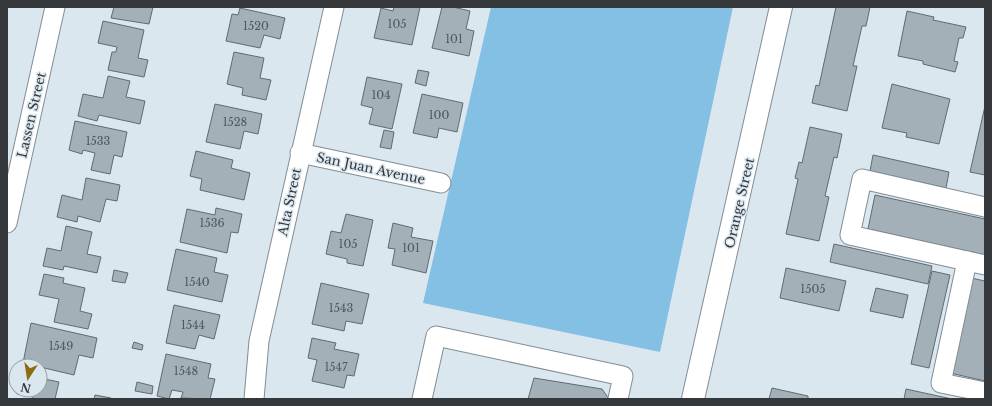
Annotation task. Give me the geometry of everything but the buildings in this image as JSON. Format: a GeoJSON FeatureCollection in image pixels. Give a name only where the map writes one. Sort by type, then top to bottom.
{"type":"FeatureCollection","features":[{"type":"Feature","properties":{"kind":"main road","name":"Orange Street"},"geometry":{"type":"LineString","coordinates":[[693,399],[782,7]]}},
{"type":"Feature","properties":{"kind":"street","name":"Lassen Street"},"geometry":{"type":"LineString","coordinates":[[7,223],[55,7]]}},
{"type":"Feature","properties":{"kind":"street","name":"Alta Street"},"geometry":{"type":"LineString","coordinates":[[254,399],[259,341],[334,7]]}},
{"type":"Feature","properties":{"kind":"street","name":"San Juan Avenue"},"geometry":{"type":"LineString","coordinates":[[300,153],[441,183]]}},
{"type":"Feature","properties":{"kind":"street"},"geometry":{"type":"LineString","coordinates":[[985,207],[862,179],[850,236],[985,265]]}},
{"type":"Feature","properties":{"kind":"street"},"geometry":{"type":"LineString","coordinates":[[967,261],[941,382],[985,392]]}},
{"type":"Feature","properties":{"kind":"street"},"geometry":{"type":"LineString","coordinates":[[422,399],[436,336],[623,376],[618,399]]}},
{"type":"Feature","properties":{"kind":"shaded area"},"geometry":{"type":"Polygon","coordinates":[[[491,7],[733,7],[660,352],[423,303],[491,7]]]}}]}
